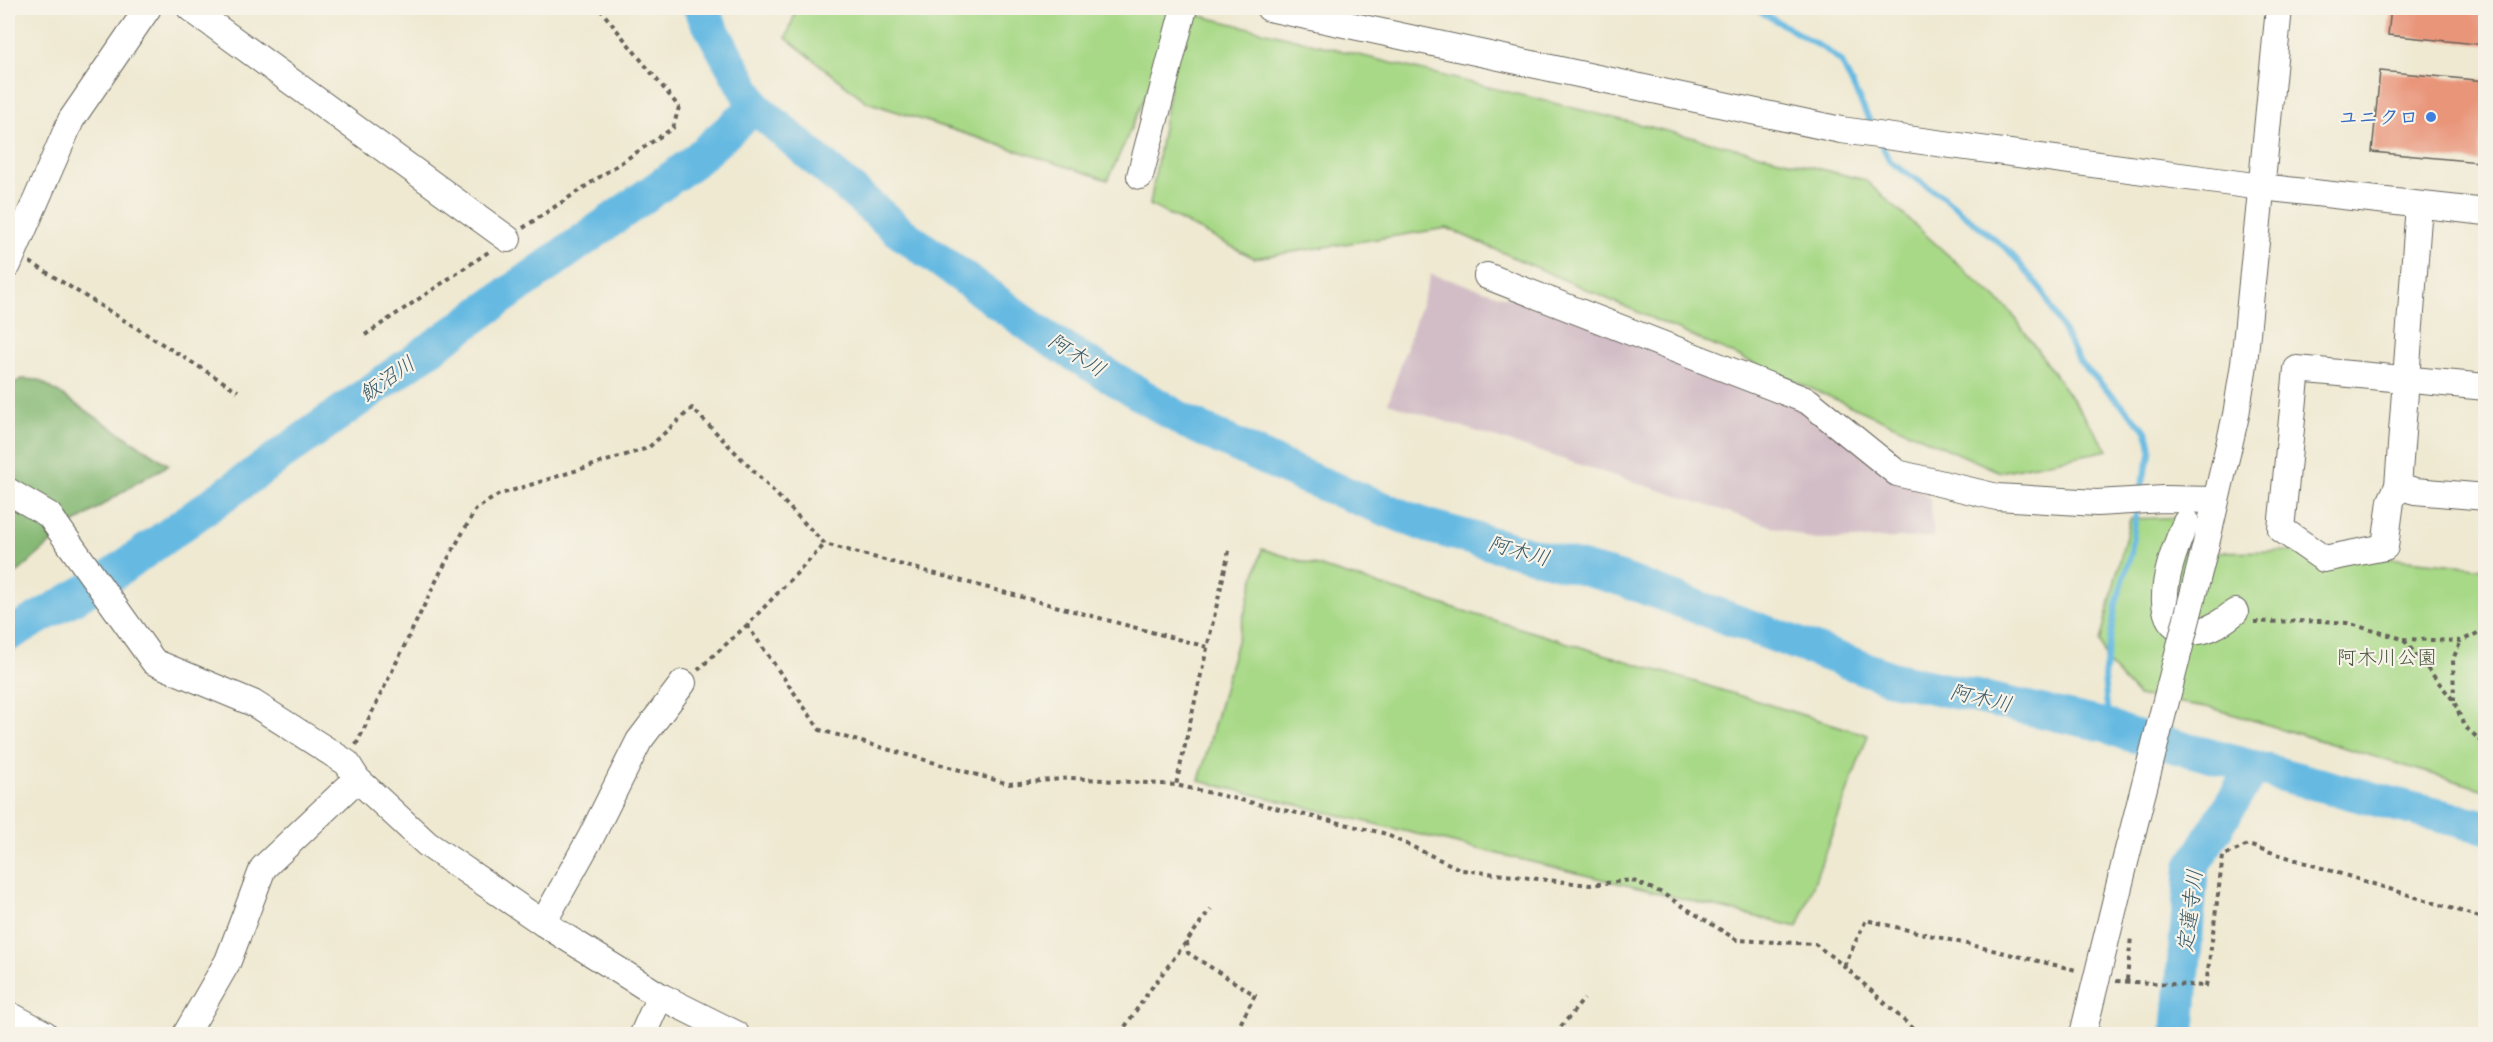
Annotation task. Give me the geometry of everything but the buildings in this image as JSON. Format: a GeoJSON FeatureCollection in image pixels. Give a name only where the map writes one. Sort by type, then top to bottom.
{"type":"FeatureCollection","features":[{"type":"Feature","properties":{"kind":"street"},"geometry":{"type":"LineString","coordinates":[[11,258],[71,120],[148,8]]}},
{"type":"Feature","properties":{"kind":"street"},"geometry":{"type":"LineString","coordinates":[[190,8],[508,239]]}},
{"type":"Feature","properties":{"kind":"street"},"geometry":{"type":"LineString","coordinates":[[1140,176],[1184,8]]}},
{"type":"Feature","properties":{"kind":"street"},"geometry":{"type":"LineString","coordinates":[[1269,8],[1841,130],[1898,140],[2261,187],[2486,213]]}},
{"type":"Feature","properties":{"kind":"street"},"geometry":{"type":"LineString","coordinates":[[2084,1035],[2236,415],[2244,364],[2279,8]]}},
{"type":"Feature","properties":{"kind":"street"},"geometry":{"type":"LineString","coordinates":[[2419,205],[2406,380],[2398,486],[2391,501],[2385,547],[2324,559],[2281,529],[2297,369],[2406,380],[2486,387]]}},
{"type":"Feature","properties":{"kind":"street"},"geometry":{"type":"LineString","coordinates":[[1487,276],[1808,401],[1897,473],[1997,497],[2097,503],[2164,499],[2215,500]]}},
{"type":"Feature","properties":{"kind":"street"},"geometry":{"type":"LineString","coordinates":[[2398,486],[2415,491],[2486,497]]}},
{"type":"Feature","properties":{"kind":"street"},"geometry":{"type":"LineString","coordinates":[[8,491],[48,514],[154,662],[253,703],[352,771],[427,844],[543,923],[660,996],[736,1035]]}},
{"type":"Feature","properties":{"kind":"street"},"geometry":{"type":"LineString","coordinates":[[2186,522],[2177,542],[2168,576],[2164,600],[2165,612],[2170,621],[2179,629],[2192,632],[2203,632],[2214,627],[2235,612]]}},
{"type":"Feature","properties":{"kind":"street"},"geometry":{"type":"LineString","coordinates":[[543,923],[591,837],[639,741],[683,683]]}},
{"type":"Feature","properties":{"kind":"street"},"geometry":{"type":"LineString","coordinates":[[186,1035],[228,961],[263,868],[352,771]]}},
{"type":"Feature","properties":{"kind":"street"},"geometry":{"type":"LineString","coordinates":[[644,1035],[660,996]]}},
{"type":"Feature","properties":{"kind":"street"},"geometry":{"type":"LineString","coordinates":[[8,1014],[45,1035]]}},
{"type":"Feature","properties":{"kind":"path"},"geometry":{"type":"LineString","coordinates":[[365,335],[673,128],[679,107],[599,8]]}},
{"type":"Feature","properties":{"kind":"path"},"geometry":{"type":"LineString","coordinates":[[11,258],[238,391]]}},
{"type":"Feature","properties":{"kind":"path"},"geometry":{"type":"LineString","coordinates":[[352,771],[441,571],[476,509],[498,495],[648,448],[692,408],[825,544],[1207,647]]}},
{"type":"Feature","properties":{"kind":"path"},"geometry":{"type":"LineString","coordinates":[[683,683],[747,625],[825,544]]}},
{"type":"Feature","properties":{"kind":"path"},"geometry":{"type":"LineString","coordinates":[[1176,785],[1229,550]]}},
{"type":"Feature","properties":{"kind":"path"},"geometry":{"type":"LineString","coordinates":[[2235,612],[2253,622],[2347,623],[2403,639],[2461,641],[2486,629]]}},
{"type":"Feature","properties":{"kind":"path"},"geometry":{"type":"LineString","coordinates":[[747,625],[820,730],[1009,784],[1071,778],[1176,785],[1383,833],[1462,870],[1590,885],[1631,880],[1660,892],[1737,940],[1815,944],[1844,966],[1919,1035]]}},
{"type":"Feature","properties":{"kind":"path"},"geometry":{"type":"LineString","coordinates":[[2403,639],[2454,701],[2464,726],[2486,745]]}},
{"type":"Feature","properties":{"kind":"path"},"geometry":{"type":"LineString","coordinates":[[2454,701],[2452,659],[2461,641]]}},
{"type":"Feature","properties":{"kind":"path"},"geometry":{"type":"LineString","coordinates":[[2127,980],[2206,987],[2223,856],[2248,845],[2486,919]]}},
{"type":"Feature","properties":{"kind":"path"},"geometry":{"type":"LineString","coordinates":[[1120,1035],[1150,990],[1212,909]]}},
{"type":"Feature","properties":{"kind":"path"},"geometry":{"type":"LineString","coordinates":[[1844,966],[1866,920],[2085,972]]}},
{"type":"Feature","properties":{"kind":"path"},"geometry":{"type":"LineString","coordinates":[[1186,942],[1188,953],[1255,995],[1235,1035]]}},
{"type":"Feature","properties":{"kind":"path"},"geometry":{"type":"LineString","coordinates":[[1555,1035],[1584,999]]}},
{"type":"Feature","properties":{"kind":"shaded area"},"geometry":{"type":"Polygon","coordinates":[[[1431,274],[1672,348],[1808,401],[1930,499],[1934,537],[1815,540],[1388,403],[1431,274]]]}},
{"type":"Feature","properties":{"kind":"green space"},"geometry":{"type":"Polygon","coordinates":[[[797,8],[1169,8],[1865,180],[2010,311],[2108,450],[2000,472],[1447,228],[1254,258],[1150,205],[1182,14],[1108,180],[867,102],[786,38],[797,8]]]}},
{"type":"Feature","properties":{"kind":"green space"},"geometry":{"type":"Polygon","coordinates":[[[21,379],[39,380],[169,465],[70,526],[8,581],[8,388],[21,379]]]}},
{"type":"Feature","properties":{"kind":"green space","name":"阿木川公園"},"geometry":{"type":"Polygon","coordinates":[[[2193,517],[2182,552],[2319,551],[2485,568],[2485,790],[2212,708],[2138,696],[2108,664],[2100,642],[2130,519],[2193,517]]]}},
{"type":"Feature","properties":{"kind":"green space"},"geometry":{"type":"Polygon","coordinates":[[[1262,549],[1868,735],[1798,927],[1199,781],[1262,549]]]}},
{"type":"Feature","properties":{"kind":"waterway","name":"阿木川"},"geometry":{"type":"LineString","coordinates":[[700,8],[755,107],[900,232],[1050,340],[1186,422],[1305,477],[1427,526],[1621,579],[1891,678],[2109,726],[2124,733],[2486,827]]}},
{"type":"Feature","properties":{"kind":"waterway"},"geometry":{"type":"LineString","coordinates":[[1754,8],[1828,51],[1842,63],[1873,128]]}},
{"type":"Feature","properties":{"kind":"waterway","name":"飯沼川"},"geometry":{"type":"LineString","coordinates":[[8,635],[102,582],[692,163],[755,107]]}},
{"type":"Feature","properties":{"kind":"waterway"},"geometry":{"type":"LineString","coordinates":[[1880,142],[1890,162],[1942,196],[2009,251],[2042,290],[2079,361],[2144,428],[2149,436],[2150,453],[2139,495]]}},
{"type":"Feature","properties":{"kind":"waterway"},"geometry":{"type":"LineString","coordinates":[[2109,726],[2104,677],[2116,604],[2131,554],[2137,505]]}},
{"type":"Feature","properties":{"kind":"waterway","name":"定蓮寺川"},"geometry":{"type":"LineString","coordinates":[[2178,1034],[2192,867],[2254,767]]}},
{"type":"Feature","properties":{"kind":"place","name":"ユニクロ"},"geometry":{"type":"Point","coordinates":[2431,117]}}]}
